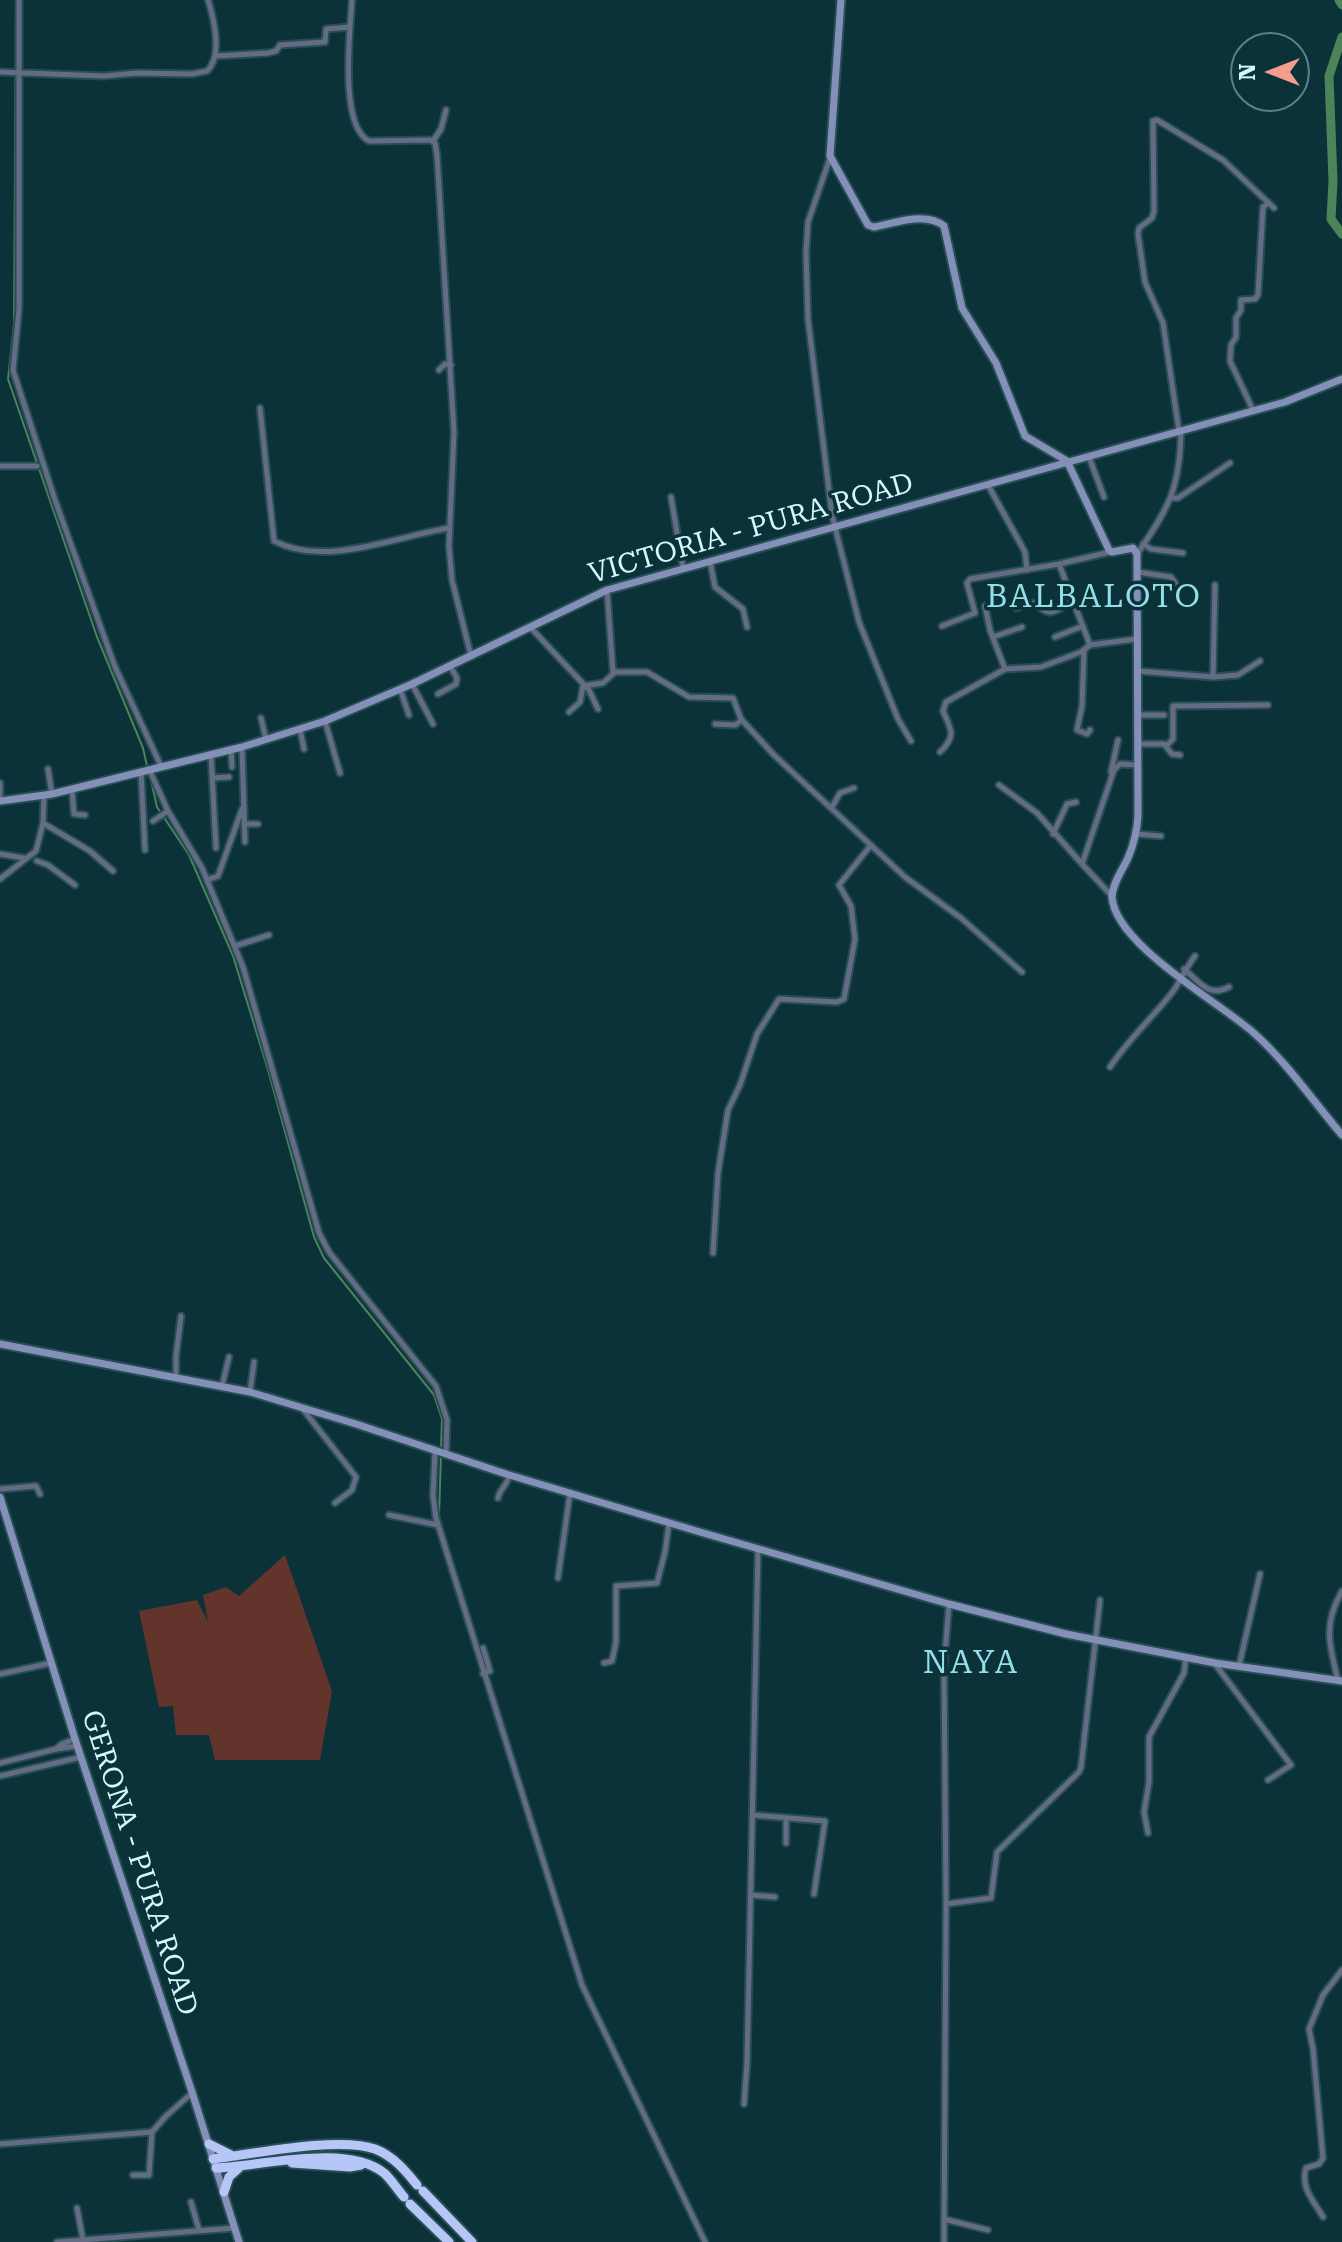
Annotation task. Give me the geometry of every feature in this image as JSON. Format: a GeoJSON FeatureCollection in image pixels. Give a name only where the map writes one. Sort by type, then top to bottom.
{"type":"FeatureCollection","features":[{"type":"Feature","properties":{"kind":"highway"},"geometry":{"type":"LineString","coordinates":[[209,2144],[234,2156]]}},
{"type":"Feature","properties":{"kind":"highway"},"geometry":{"type":"LineString","coordinates":[[214,2163],[234,2156],[279,2150],[358,2145],[389,2156],[400,2165],[472,2242]]}},
{"type":"Feature","properties":{"kind":"highway"},"geometry":{"type":"LineString","coordinates":[[214,2163],[240,2167],[310,2157],[349,2159],[380,2170],[449,2242]]}},
{"type":"Feature","properties":{"kind":"highway"},"geometry":{"type":"LineString","coordinates":[[224,2192],[229,2177],[240,2167]]}},
{"type":"Feature","properties":{"kind":"street"},"geometry":{"type":"LineString","coordinates":[[19,0],[19,309],[13,370],[55,500],[115,667],[161,766]]}},
{"type":"Feature","properties":{"kind":"street"},"geometry":{"type":"LineString","coordinates":[[0,72],[104,76],[207,71],[216,56],[208,0]]}},
{"type":"Feature","properties":{"kind":"street"},"geometry":{"type":"LineString","coordinates":[[352,0],[349,91],[351,112],[361,136],[369,141],[433,141]]}},
{"type":"Feature","properties":{"kind":"street"},"geometry":{"type":"LineString","coordinates":[[841,0],[830,158],[808,222],[808,325],[834,526],[859,622],[898,719],[911,741]]}},
{"type":"Feature","properties":{"kind":"street"},"geometry":{"type":"LineString","coordinates":[[216,56],[268,53],[276,51],[280,45],[325,42],[326,29],[350,27]]}},
{"type":"Feature","properties":{"kind":"street"},"geometry":{"type":"LineString","coordinates":[[446,110],[441,129],[433,141],[439,170],[454,432],[449,528],[452,580],[471,656]]}},
{"type":"Feature","properties":{"kind":"street"},"geometry":{"type":"LineString","coordinates":[[942,626],[975,613],[968,581],[1110,552],[1135,551],[1144,544],[1172,498],[1180,468],[1180,431],[1163,323],[1145,282],[1138,234],[1140,226],[1153,215],[1153,121],[1157,120],[1223,160],[1271,205],[1263,210],[1258,295],[1255,299],[1241,300],[1241,310],[1236,318],[1236,337],[1231,348],[1230,361],[1253,410]]}},
{"type":"Feature","properties":{"kind":"street"},"geometry":{"type":"LineString","coordinates":[[830,158],[868,225],[874,227],[928,218],[944,226],[962,308],[994,358],[1025,436],[1069,463],[1110,552]]}},
{"type":"Feature","properties":{"kind":"street"},"geometry":{"type":"LineString","coordinates":[[439,370],[445,364],[451,365]]}},
{"type":"Feature","properties":{"kind":"street","name":"VICTORIA - PURA ROAD"},"geometry":{"type":"LineString","coordinates":[[0,801],[48,795],[242,747],[300,729],[412,684],[607,590],[1069,463],[1302,396],[1342,379]]}},
{"type":"Feature","properties":{"kind":"street"},"geometry":{"type":"LineString","coordinates":[[260,408],[274,541],[304,549],[355,549],[449,528]]}},
{"type":"Feature","properties":{"kind":"street"},"geometry":{"type":"LineString","coordinates":[[1089,457],[1104,497]]}},
{"type":"Feature","properties":{"kind":"street"},"geometry":{"type":"LineString","coordinates":[[1172,498],[1178,498],[1230,463]]}},
{"type":"Feature","properties":{"kind":"street"},"geometry":{"type":"LineString","coordinates":[[0,466],[37,466]]}},
{"type":"Feature","properties":{"kind":"street"},"geometry":{"type":"LineString","coordinates":[[988,485],[1025,552],[1027,570]]}},
{"type":"Feature","properties":{"kind":"street"},"geometry":{"type":"LineString","coordinates":[[671,497],[683,568]]}},
{"type":"Feature","properties":{"kind":"street"},"geometry":{"type":"LineString","coordinates":[[1144,544],[1155,550],[1183,553]]}},
{"type":"Feature","properties":{"kind":"street"},"geometry":{"type":"LineString","coordinates":[[1112,897],[1136,834],[1138,572],[1135,551]]}},
{"type":"Feature","properties":{"kind":"street"},"geometry":{"type":"LineString","coordinates":[[710,560],[715,587],[743,609],[747,627]]}},
{"type":"Feature","properties":{"kind":"street"},"geometry":{"type":"LineString","coordinates":[[1059,564],[1090,645]]}},
{"type":"Feature","properties":{"kind":"street"},"geometry":{"type":"LineString","coordinates":[[1138,572],[1171,577],[1177,586]]}},
{"type":"Feature","properties":{"kind":"street"},"geometry":{"type":"LineString","coordinates":[[1213,677],[1215,585]]}},
{"type":"Feature","properties":{"kind":"street"},"geometry":{"type":"LineString","coordinates":[[607,590],[614,673]]}},
{"type":"Feature","properties":{"kind":"street"},"geometry":{"type":"LineString","coordinates":[[1016,608],[1034,603],[1043,612],[1049,613],[1073,602]]}},
{"type":"Feature","properties":{"kind":"street"},"geometry":{"type":"LineString","coordinates":[[985,606],[1005,669]]}},
{"type":"Feature","properties":{"kind":"street"},"geometry":{"type":"LineString","coordinates":[[1055,637],[1083,626]]}},
{"type":"Feature","properties":{"kind":"street"},"geometry":{"type":"LineString","coordinates":[[993,637],[1022,627]]}},
{"type":"Feature","properties":{"kind":"street"},"geometry":{"type":"LineString","coordinates":[[531,628],[586,686],[598,709]]}},
{"type":"Feature","properties":{"kind":"street"},"geometry":{"type":"LineString","coordinates":[[940,752],[949,743],[951,735],[949,721],[943,711],[946,702],[1005,669],[1041,667],[1090,645],[1136,639]]}},
{"type":"Feature","properties":{"kind":"street"},"geometry":{"type":"LineString","coordinates":[[1084,650],[1082,706],[1077,730],[1087,734],[1090,730]]}},
{"type":"Feature","properties":{"kind":"street"},"geometry":{"type":"LineString","coordinates":[[1137,671],[1213,677],[1244,674],[1260,661]]}},
{"type":"Feature","properties":{"kind":"street"},"geometry":{"type":"LineString","coordinates":[[438,694],[456,684],[457,678],[450,666]]}},
{"type":"Feature","properties":{"kind":"street"},"geometry":{"type":"LineString","coordinates":[[569,712],[580,702],[582,687],[606,681],[614,673],[647,672],[689,697],[733,698],[742,720],[770,751],[905,877],[961,918],[1022,972]]}},
{"type":"Feature","properties":{"kind":"street"},"geometry":{"type":"LineString","coordinates":[[412,684],[433,724]]}},
{"type":"Feature","properties":{"kind":"street"},"geometry":{"type":"LineString","coordinates":[[400,689],[409,715]]}},
{"type":"Feature","properties":{"kind":"street"},"geometry":{"type":"LineString","coordinates":[[1166,746],[1173,739],[1173,706],[1268,705]]}},
{"type":"Feature","properties":{"kind":"street"},"geometry":{"type":"LineString","coordinates":[[1137,715],[1164,715]]}},
{"type":"Feature","properties":{"kind":"street"},"geometry":{"type":"LineString","coordinates":[[261,718],[266,739]]}},
{"type":"Feature","properties":{"kind":"street"},"geometry":{"type":"LineString","coordinates":[[715,724],[735,725],[742,720]]}},
{"type":"Feature","properties":{"kind":"street"},"geometry":{"type":"LineString","coordinates":[[325,721],[340,773]]}},
{"type":"Feature","properties":{"kind":"street"},"geometry":{"type":"LineString","coordinates":[[300,729],[304,749]]}},
{"type":"Feature","properties":{"kind":"street"},"geometry":{"type":"LineString","coordinates":[[1109,785],[1118,740]]}},
{"type":"Feature","properties":{"kind":"street"},"geometry":{"type":"LineString","coordinates":[[1137,744],[1162,743],[1172,754],[1180,755]]}},
{"type":"Feature","properties":{"kind":"street"},"geometry":{"type":"LineString","coordinates":[[242,747],[245,842]]}},
{"type":"Feature","properties":{"kind":"street"},"geometry":{"type":"LineString","coordinates":[[231,749],[232,767]]}},
{"type":"Feature","properties":{"kind":"street"},"geometry":{"type":"LineString","coordinates":[[211,754],[216,848]]}},
{"type":"Feature","properties":{"kind":"street"},"geometry":{"type":"LineString","coordinates":[[1082,864],[1117,766],[1138,765]]}},
{"type":"Feature","properties":{"kind":"street"},"geometry":{"type":"LineString","coordinates":[[48,769],[48,795],[36,851],[37,864],[48,865],[75,885]]}},
{"type":"Feature","properties":{"kind":"street"},"geometry":{"type":"LineString","coordinates":[[145,770],[207,880],[235,946],[261,1024],[319,1233],[329,1252],[436,1386],[447,1420],[446,1455]]}},
{"type":"Feature","properties":{"kind":"street"},"geometry":{"type":"LineString","coordinates":[[145,770],[145,850]]}},
{"type":"Feature","properties":{"kind":"street"},"geometry":{"type":"LineString","coordinates":[[213,778],[229,777]]}},
{"type":"Feature","properties":{"kind":"street"},"geometry":{"type":"LineString","coordinates":[[0,783],[0,801]]}},
{"type":"Feature","properties":{"kind":"street"},"geometry":{"type":"LineString","coordinates":[[999,785],[1037,813],[1112,897],[1129,931],[1179,978],[1255,1034],[1288,1068],[1342,1135]]}},
{"type":"Feature","properties":{"kind":"street"},"geometry":{"type":"LineString","coordinates":[[832,807],[840,793],[854,788]]}},
{"type":"Feature","properties":{"kind":"street"},"geometry":{"type":"LineString","coordinates":[[72,789],[74,814],[85,815]]}},
{"type":"Feature","properties":{"kind":"street"},"geometry":{"type":"LineString","coordinates":[[1053,834],[1068,802],[1076,802]]}},
{"type":"Feature","properties":{"kind":"street"},"geometry":{"type":"LineString","coordinates":[[207,880],[218,876],[244,803]]}},
{"type":"Feature","properties":{"kind":"street"},"geometry":{"type":"LineString","coordinates":[[153,821],[168,811]]}},
{"type":"Feature","properties":{"kind":"street"},"geometry":{"type":"LineString","coordinates":[[43,823],[90,851],[113,871]]}},
{"type":"Feature","properties":{"kind":"street"},"geometry":{"type":"LineString","coordinates":[[244,824],[258,824]]}},
{"type":"Feature","properties":{"kind":"street"},"geometry":{"type":"LineString","coordinates":[[1136,834],[1161,836]]}},
{"type":"Feature","properties":{"kind":"street"},"geometry":{"type":"LineString","coordinates":[[713,1253],[718,1173],[728,1110],[757,1034],[779,999],[837,1002],[844,999],[855,933],[851,906],[839,885],[871,845]]}},
{"type":"Feature","properties":{"kind":"street"},"geometry":{"type":"LineString","coordinates":[[0,879],[36,851]]}},
{"type":"Feature","properties":{"kind":"street"},"geometry":{"type":"LineString","coordinates":[[0,854],[25,858]]}},
{"type":"Feature","properties":{"kind":"street"},"geometry":{"type":"LineString","coordinates":[[235,946],[269,935]]}},
{"type":"Feature","properties":{"kind":"street"},"geometry":{"type":"LineString","coordinates":[[1110,1067],[1124,1046],[1174,991],[1184,969],[1195,956]]}},
{"type":"Feature","properties":{"kind":"street"},"geometry":{"type":"LineString","coordinates":[[1184,969],[1208,991],[1229,987]]}},
{"type":"Feature","properties":{"kind":"street"},"geometry":{"type":"LineString","coordinates":[[176,1378],[181,1316]]}},
{"type":"Feature","properties":{"kind":"street"},"geometry":{"type":"LineString","coordinates":[[0,1344],[250,1392],[509,1475],[949,1604],[1215,1663],[1340,1681],[1328,1638],[1328,1625],[1342,1591]]}},
{"type":"Feature","properties":{"kind":"street"},"geometry":{"type":"LineString","coordinates":[[222,1386],[229,1357]]}},
{"type":"Feature","properties":{"kind":"street"},"geometry":{"type":"LineString","coordinates":[[250,1392],[254,1362]]}},
{"type":"Feature","properties":{"kind":"street"},"geometry":{"type":"LineString","coordinates":[[301,1407],[356,1477],[352,1490],[335,1503]]}},
{"type":"Feature","properties":{"kind":"street"},"geometry":{"type":"LineString","coordinates":[[435,1452],[433,1496],[438,1525],[583,1989],[705,2242]]}},
{"type":"Feature","properties":{"kind":"street"},"geometry":{"type":"LineString","coordinates":[[498,1498],[507,1485],[509,1475]]}},
{"type":"Feature","properties":{"kind":"street"},"geometry":{"type":"LineString","coordinates":[[0,1489],[33,1485],[38,1487],[40,1494]]}},
{"type":"Feature","properties":{"kind":"street"},"geometry":{"type":"LineString","coordinates":[[558,1578],[570,1493]]}},
{"type":"Feature","properties":{"kind":"street","name":"GERONA - PURA ROAD"},"geometry":{"type":"LineString","coordinates":[[0,1497],[76,1743],[239,2242]]}},
{"type":"Feature","properties":{"kind":"street"},"geometry":{"type":"LineString","coordinates":[[389,1515],[438,1525]]}},
{"type":"Feature","properties":{"kind":"street"},"geometry":{"type":"LineString","coordinates":[[604,1663],[612,1661],[616,1642],[615,1587],[629,1583],[657,1583],[669,1522]]}},
{"type":"Feature","properties":{"kind":"street"},"geometry":{"type":"LineString","coordinates":[[744,2104],[758,1549]]}},
{"type":"Feature","properties":{"kind":"street"},"geometry":{"type":"LineString","coordinates":[[1239,1666],[1260,1574]]}},
{"type":"Feature","properties":{"kind":"street"},"geometry":{"type":"LineString","coordinates":[[946,1904],[990,1899],[994,1890],[997,1852],[1079,1772],[1100,1600]]}},
{"type":"Feature","properties":{"kind":"street"},"geometry":{"type":"LineString","coordinates":[[944,2242],[944,1666],[949,1604]]}},
{"type":"Feature","properties":{"kind":"street"},"geometry":{"type":"LineString","coordinates":[[483,1648],[490,1669],[485,1674]]}},
{"type":"Feature","properties":{"kind":"street"},"geometry":{"type":"LineString","coordinates":[[1148,1833],[1144,1812],[1149,1782],[1149,1737],[1184,1673],[1186,1657]]}},
{"type":"Feature","properties":{"kind":"street"},"geometry":{"type":"LineString","coordinates":[[0,1674],[51,1663]]}},
{"type":"Feature","properties":{"kind":"street"},"geometry":{"type":"LineString","coordinates":[[1215,1663],[1291,1765],[1268,1780]]}},
{"type":"Feature","properties":{"kind":"street"},"geometry":{"type":"LineString","coordinates":[[0,1763],[56,1749],[62,1744],[76,1743]]}},
{"type":"Feature","properties":{"kind":"street"},"geometry":{"type":"LineString","coordinates":[[0,1776],[81,1757]]}},
{"type":"Feature","properties":{"kind":"street"},"geometry":{"type":"LineString","coordinates":[[753,1815],[825,1821],[814,1894]]}},
{"type":"Feature","properties":{"kind":"street"},"geometry":{"type":"LineString","coordinates":[[786,1818],[786,1843]]}},
{"type":"Feature","properties":{"kind":"street"},"geometry":{"type":"LineString","coordinates":[[751,1895],[775,1897]]}},
{"type":"Feature","properties":{"kind":"street"},"geometry":{"type":"LineString","coordinates":[[1323,2217],[1305,2189],[1304,2171],[1319,2164],[1323,2158],[1309,2029],[1323,1995],[1342,1970]]}},
{"type":"Feature","properties":{"kind":"street"},"geometry":{"type":"LineString","coordinates":[[133,2175],[149,2175],[152,2132],[192,2092]]}},
{"type":"Feature","properties":{"kind":"street"},"geometry":{"type":"LineString","coordinates":[[0,2144],[152,2132]]}},
{"type":"Feature","properties":{"kind":"street"},"geometry":{"type":"LineString","coordinates":[[191,2202],[199,2230]]}},
{"type":"Feature","properties":{"kind":"street"},"geometry":{"type":"LineString","coordinates":[[77,2208],[83,2240]]}},
{"type":"Feature","properties":{"kind":"street"},"geometry":{"type":"LineString","coordinates":[[944,2219],[988,2230]]}},
{"type":"Feature","properties":{"kind":"street"},"geometry":{"type":"LineString","coordinates":[[57,2242],[234,2228]]}},
{"type":"Feature","properties":{"kind":"shaded area"},"geometry":{"type":"Polygon","coordinates":[[[285,1555],[332,1691],[320,1760],[215,1760],[209,1735],[176,1735],[173,1706],[159,1707],[139,1611],[197,1600],[208,1622],[203,1595],[226,1587],[239,1596],[285,1555]]]}},
{"type":"Feature","properties":{"kind":"waterway"},"geometry":{"type":"LineString","coordinates":[[16,0],[14,324],[8,379],[97,637],[143,748],[147,766]]}},
{"type":"Feature","properties":{"kind":"waterway"},"geometry":{"type":"LineString","coordinates":[[1339,0],[1342,5]]}},
{"type":"Feature","properties":{"kind":"waterway"},"geometry":{"type":"LineString","coordinates":[[1342,37],[1329,76],[1333,181],[1331,219],[1342,234]]}},
{"type":"Feature","properties":{"kind":"waterway"},"geometry":{"type":"LineString","coordinates":[[150,776],[157,807],[189,855],[233,956],[314,1237],[324,1258],[434,1395],[442,1419],[441,1448]]}},
{"type":"Feature","properties":{"kind":"waterway"},"geometry":{"type":"LineString","coordinates":[[441,1455],[439,1516],[462,1593]]}},
{"type":"Feature","properties":{"kind":"district","name":"BALBALOTO"},"geometry":{"type":"Point","coordinates":[1094,598]}},
{"type":"Feature","properties":{"kind":"district","name":"NAYA"},"geometry":{"type":"Point","coordinates":[971,1664]}}]}
